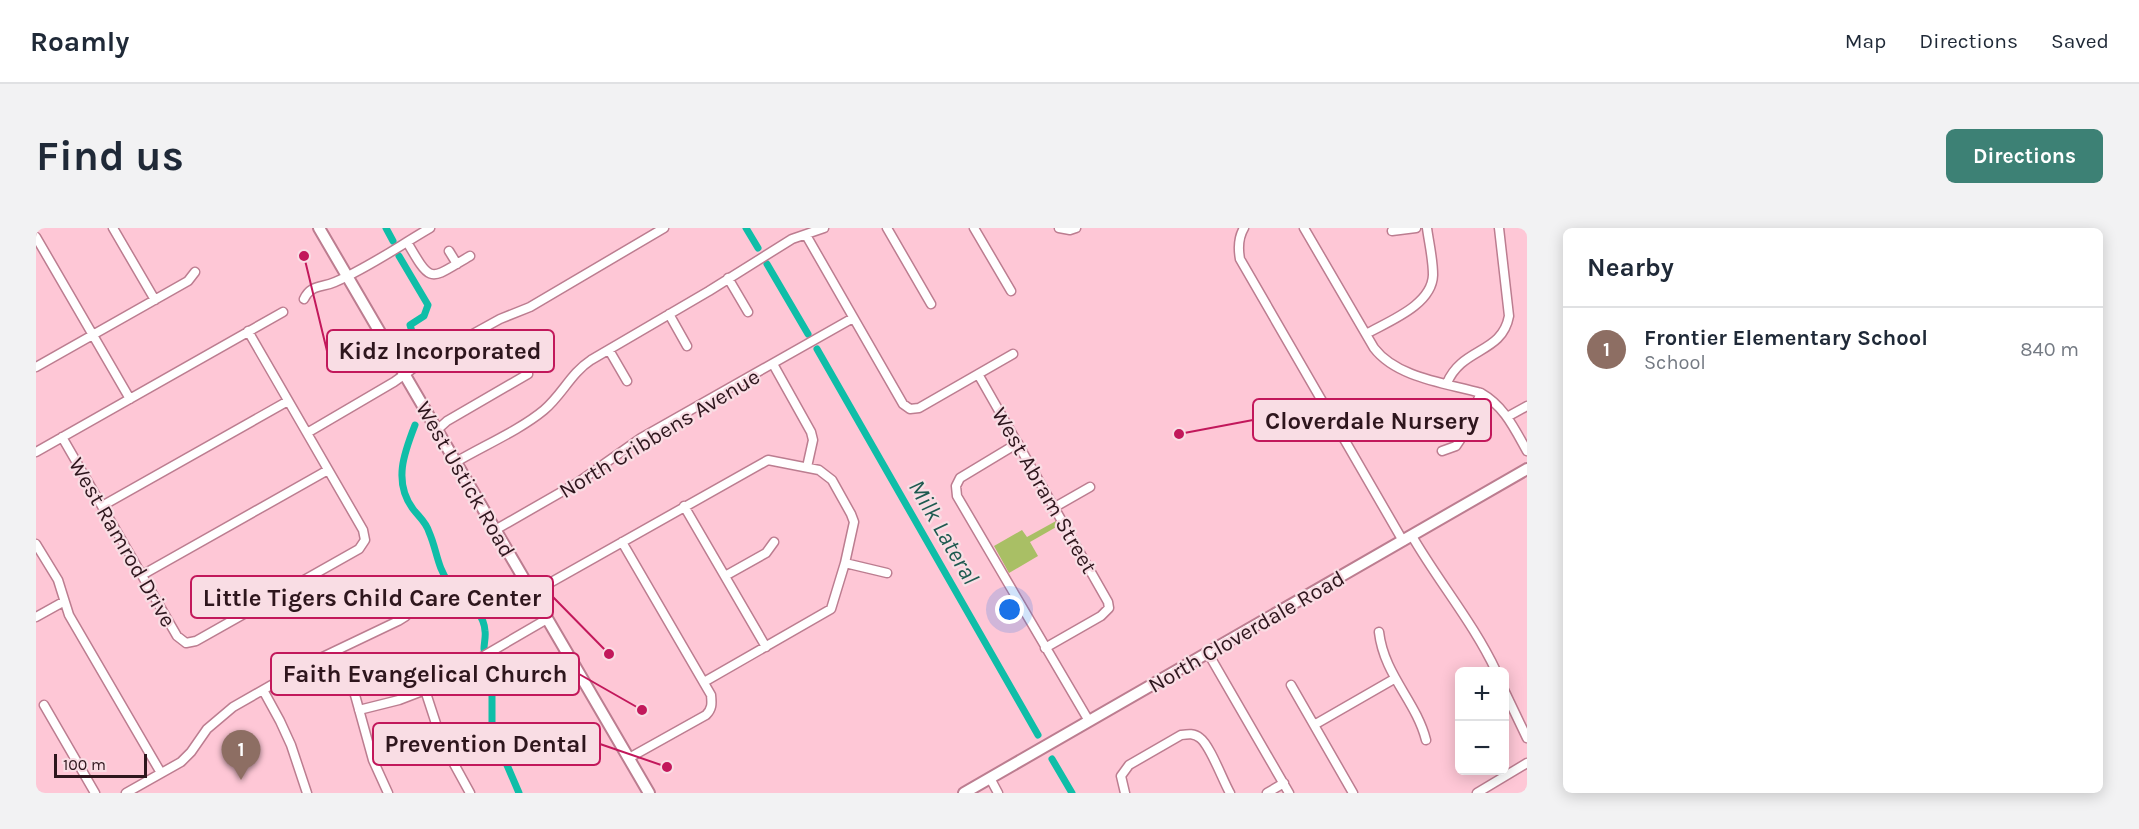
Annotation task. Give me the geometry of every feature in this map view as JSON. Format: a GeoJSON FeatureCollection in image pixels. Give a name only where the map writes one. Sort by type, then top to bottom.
{"type":"FeatureCollection","features":[{"type":"Feature","properties":{"kind":"main road","name":"West Ustick Road"},"geometry":{"type":"LineString","coordinates":[[319,228],[649,793]]}},
{"type":"Feature","properties":{"kind":"main road","name":"North Cloverdale Road"},"geometry":{"type":"LineString","coordinates":[[964,793],[1527,469]]}},
{"type":"Feature","properties":{"kind":"street"},"geometry":{"type":"LineString","coordinates":[[113,228],[155,300]]}},
{"type":"Feature","properties":{"kind":"street"},"geometry":{"type":"LineString","coordinates":[[304,298],[315,286],[332,284],[430,228]]}},
{"type":"Feature","properties":{"kind":"street"},"geometry":{"type":"LineString","coordinates":[[644,228],[649,237]]}},
{"type":"Feature","properties":{"kind":"street"},"geometry":{"type":"LineString","coordinates":[[307,433],[415,367],[500,319],[530,307],[664,228]]}},
{"type":"Feature","properties":{"kind":"street"},"geometry":{"type":"LineString","coordinates":[[456,462],[539,413],[555,399],[577,370],[792,239],[824,228]]}},
{"type":"Feature","properties":{"kind":"street"},"geometry":{"type":"LineString","coordinates":[[887,228],[931,304]]}},
{"type":"Feature","properties":{"kind":"street"},"geometry":{"type":"LineString","coordinates":[[974,228],[1011,291]]}},
{"type":"Feature","properties":{"kind":"street"},"geometry":{"type":"LineString","coordinates":[[1062,229],[1076,228]]}},
{"type":"Feature","properties":{"kind":"street"},"geometry":{"type":"LineString","coordinates":[[1244,228],[1239,239],[1240,259],[1408,538],[1488,654],[1494,667]]}},
{"type":"Feature","properties":{"kind":"street"},"geometry":{"type":"LineString","coordinates":[[1304,228],[1378,354],[1393,367],[1409,374],[1481,393],[1496,403],[1527,451]]}},
{"type":"Feature","properties":{"kind":"street"},"geometry":{"type":"LineString","coordinates":[[1392,231],[1416,228]]}},
{"type":"Feature","properties":{"kind":"street"},"geometry":{"type":"LineString","coordinates":[[1366,334],[1416,305],[1428,292],[1433,274],[1427,228]]}},
{"type":"Feature","properties":{"kind":"street"},"geometry":{"type":"LineString","coordinates":[[1447,383],[1456,366],[1494,343],[1508,323],[1499,228]]}},
{"type":"Feature","properties":{"kind":"street"},"geometry":{"type":"LineString","coordinates":[[806,236],[903,404],[910,409],[919,408],[1013,354]]}},
{"type":"Feature","properties":{"kind":"street"},"geometry":{"type":"LineString","coordinates":[[36,237],[130,399]]}},
{"type":"Feature","properties":{"kind":"street"},"geometry":{"type":"LineString","coordinates":[[407,242],[427,273],[438,274],[470,256]]}},
{"type":"Feature","properties":{"kind":"street"},"geometry":{"type":"LineString","coordinates":[[449,250],[457,264]]}},
{"type":"Feature","properties":{"kind":"street"},"geometry":{"type":"LineString","coordinates":[[36,367],[188,281],[195,272]]}},
{"type":"Feature","properties":{"kind":"street"},"geometry":{"type":"LineString","coordinates":[[728,278],[748,312]]}},
{"type":"Feature","properties":{"kind":"street"},"geometry":{"type":"LineString","coordinates":[[36,452],[283,312]]}},
{"type":"Feature","properties":{"kind":"street"},"geometry":{"type":"LineString","coordinates":[[669,314],[687,346]]}},
{"type":"Feature","properties":{"kind":"street","name":"North Cribbens Avenue"},"geometry":{"type":"LineString","coordinates":[[495,530],[577,483],[641,438],[853,318]]}},
{"type":"Feature","properties":{"kind":"street"},"geometry":{"type":"LineString","coordinates":[[142,575],[328,470],[248,331]]}},
{"type":"Feature","properties":{"kind":"street"},"geometry":{"type":"LineString","coordinates":[[609,350],[627,381]]}},
{"type":"Feature","properties":{"kind":"street"},"geometry":{"type":"LineString","coordinates":[[773,364],[811,432],[813,440],[807,467]]}},
{"type":"Feature","properties":{"kind":"street"},"geometry":{"type":"LineString","coordinates":[[437,430],[447,421],[528,374]]}},
{"type":"Feature","properties":{"kind":"street","name":"West Abram Street"},"geometry":{"type":"LineString","coordinates":[[978,374],[1107,597],[1109,608],[1101,616],[1045,648]]}},
{"type":"Feature","properties":{"kind":"street"},"geometry":{"type":"LineString","coordinates":[[1442,451],[1456,446],[1481,393]]}},
{"type":"Feature","properties":{"kind":"street"},"geometry":{"type":"LineString","coordinates":[[102,506],[288,401]]}},
{"type":"Feature","properties":{"kind":"street"},"geometry":{"type":"LineString","coordinates":[[1507,417],[1527,406]]}},
{"type":"Feature","properties":{"kind":"street","name":"West Ramrod Drive"},"geometry":{"type":"LineString","coordinates":[[62,437],[177,636],[186,643],[196,641],[359,549],[365,540],[363,530],[328,470]]}},
{"type":"Feature","properties":{"kind":"street"},"geometry":{"type":"LineString","coordinates":[[1018,443],[960,478],[956,486],[957,496],[1089,721]]}},
{"type":"Feature","properties":{"kind":"street"},"geometry":{"type":"LineString","coordinates":[[532,593],[768,460],[819,470],[832,480],[854,522],[831,609],[704,682]]}},
{"type":"Feature","properties":{"kind":"street"},"geometry":{"type":"LineString","coordinates":[[1055,507],[1090,487]]}},
{"type":"Feature","properties":{"kind":"street"},"geometry":{"type":"LineString","coordinates":[[684,506],[766,647]]}},
{"type":"Feature","properties":{"kind":"street"},"geometry":{"type":"LineString","coordinates":[[622,542],[704,682],[711,695],[712,703],[711,710],[706,715],[628,758]]}},
{"type":"Feature","properties":{"kind":"street"},"geometry":{"type":"LineString","coordinates":[[725,576],[766,553],[774,542]]}},
{"type":"Feature","properties":{"kind":"street"},"geometry":{"type":"LineString","coordinates":[[36,544],[58,580],[63,602],[69,615],[160,773]]}},
{"type":"Feature","properties":{"kind":"street"},"geometry":{"type":"LineString","coordinates":[[845,562],[887,573]]}},
{"type":"Feature","properties":{"kind":"street"},"geometry":{"type":"LineString","coordinates":[[126,793],[181,762],[207,729],[233,707],[336,651],[398,621],[406,616],[417,600]]}},
{"type":"Feature","properties":{"kind":"street"},"geometry":{"type":"LineString","coordinates":[[36,616],[63,602]]}},
{"type":"Feature","properties":{"kind":"street"},"geometry":{"type":"LineString","coordinates":[[359,710],[399,700],[425,690],[547,619]]}},
{"type":"Feature","properties":{"kind":"street"},"geometry":{"type":"LineString","coordinates":[[1379,632],[1381,649],[1394,679],[1421,724],[1426,740]]}},
{"type":"Feature","properties":{"kind":"street"},"geometry":{"type":"LineString","coordinates":[[336,651],[355,695],[373,760],[388,793]]}},
{"type":"Feature","properties":{"kind":"street"},"geometry":{"type":"LineString","coordinates":[[1208,653],[1289,793]]}},
{"type":"Feature","properties":{"kind":"street"},"geometry":{"type":"LineString","coordinates":[[1314,725],[1394,679]]}},
{"type":"Feature","properties":{"kind":"street"},"geometry":{"type":"LineString","coordinates":[[1291,685],[1353,793]]}},
{"type":"Feature","properties":{"kind":"street"},"geometry":{"type":"LineString","coordinates":[[263,690],[291,745],[307,793]]}},
{"type":"Feature","properties":{"kind":"street"},"geometry":{"type":"LineString","coordinates":[[425,690],[442,742],[470,793]]}},
{"type":"Feature","properties":{"kind":"street"},"geometry":{"type":"LineString","coordinates":[[1509,700],[1527,738]]}},
{"type":"Feature","properties":{"kind":"street"},"geometry":{"type":"LineString","coordinates":[[44,705],[94,793]]}},
{"type":"Feature","properties":{"kind":"street"},"geometry":{"type":"LineString","coordinates":[[1125,793],[1121,776],[1129,765],[1182,735],[1194,734],[1204,741],[1230,793]]}},
{"type":"Feature","properties":{"kind":"street"},"geometry":{"type":"LineString","coordinates":[[1477,793],[1527,763]]}},
{"type":"Feature","properties":{"kind":"street"},"geometry":{"type":"LineString","coordinates":[[990,778],[998,793]]}},
{"type":"Feature","properties":{"kind":"street"},"geometry":{"type":"LineString","coordinates":[[1267,793],[1284,783]]}},
{"type":"Feature","properties":{"kind":"green space"},"geometry":{"type":"Polygon","coordinates":[[[1056,521],[1058,526],[1030,542],[1038,556],[1009,573],[994,546],[1022,530],[1027,537],[1056,521]]]}},
{"type":"Feature","properties":{"kind":"waterway"},"geometry":{"type":"LineString","coordinates":[[386,228],[393,241]]}},
{"type":"Feature","properties":{"kind":"waterway","name":"Milk Lateral"},"geometry":{"type":"LineString","coordinates":[[746,228],[758,248]]}},
{"type":"Feature","properties":{"kind":"waterway"},"geometry":{"type":"LineString","coordinates":[[399,256],[428,305],[424,316],[410,325],[418,351]]}},
{"type":"Feature","properties":{"kind":"waterway","name":"Milk Lateral"},"geometry":{"type":"LineString","coordinates":[[767,264],[808,334]]}},
{"type":"Feature","properties":{"kind":"waterway","name":"Milk Lateral"},"geometry":{"type":"LineString","coordinates":[[817,349],[1038,735]]}},
{"type":"Feature","properties":{"kind":"waterway"},"geometry":{"type":"LineString","coordinates":[[415,425],[402,467],[403,488],[413,509],[428,528],[445,577],[481,616],[485,633],[484,649]]}},
{"type":"Feature","properties":{"kind":"waterway"},"geometry":{"type":"LineString","coordinates":[[490,662],[492,738],[519,793]]}},
{"type":"Feature","properties":{"kind":"waterway","name":"Milk Lateral"},"geometry":{"type":"LineString","coordinates":[[1052,759],[1072,793]]}},
{"type":"Feature","properties":{"kind":"place","name":"Kidz Incorporated"},"geometry":{"type":"Point","coordinates":[304,256]}},
{"type":"Feature","properties":{"kind":"place","name":"Cloverdale Nursery"},"geometry":{"type":"Point","coordinates":[1179,434]}},
{"type":"Feature","properties":{"kind":"place","name":"Little Tigers Child Care Center"},"geometry":{"type":"Point","coordinates":[609,654]}},
{"type":"Feature","properties":{"kind":"place","name":"Faith Evangelical Church"},"geometry":{"type":"Point","coordinates":[642,710]}},
{"type":"Feature","properties":{"kind":"place","name":"Prevention Dental"},"geometry":{"type":"Point","coordinates":[667,767]}},
{"type":"Feature","properties":{"kind":"place","name":"Frontier Elementary School"},"geometry":{"type":"Point","coordinates":[241,780]}}]}
